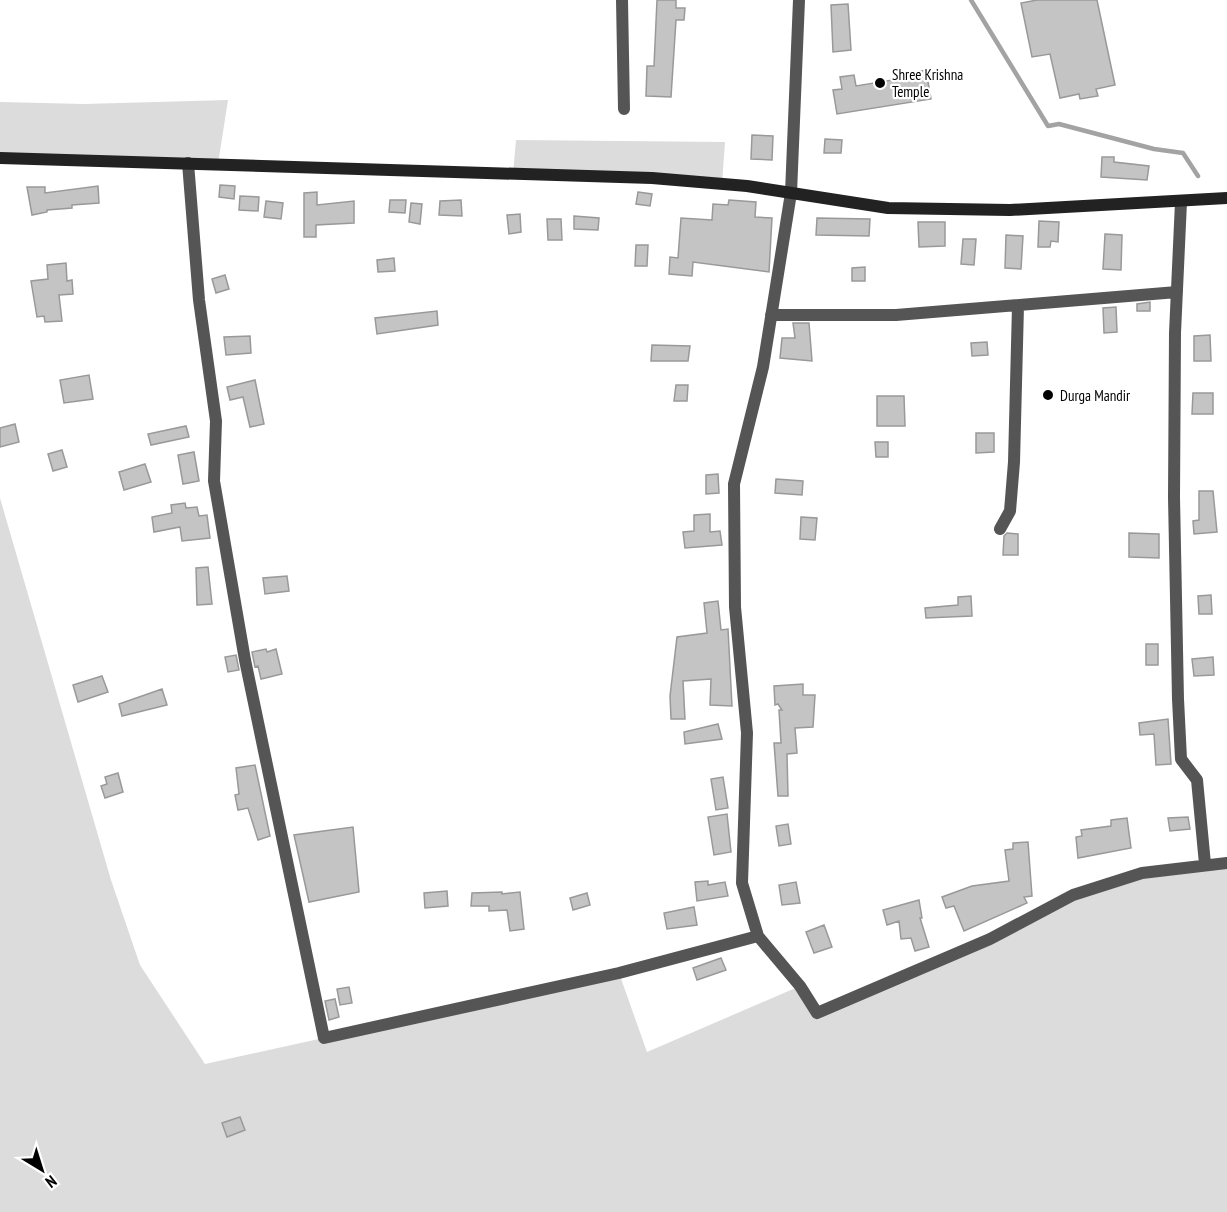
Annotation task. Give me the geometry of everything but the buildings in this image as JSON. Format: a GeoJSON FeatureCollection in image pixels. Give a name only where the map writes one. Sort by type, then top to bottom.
{"type":"FeatureCollection","features":[{"type":"Feature","properties":{"kind":"main road"},"geometry":{"type":"LineString","coordinates":[[0,158],[652,178],[747,186],[888,208],[1010,210],[1227,198]]}},
{"type":"Feature","properties":{"kind":"street"},"geometry":{"type":"LineString","coordinates":[[622,0],[624,110]]}},
{"type":"Feature","properties":{"kind":"street"},"geometry":{"type":"LineString","coordinates":[[799,0],[791,193],[763,366],[734,484],[735,607],[747,733],[742,883],[758,936],[800,986],[818,1013],[990,939],[1073,895],[1142,873],[1227,863]]}},
{"type":"Feature","properties":{"kind":"street"},"geometry":{"type":"LineString","coordinates":[[188,163],[199,300],[216,421],[214,481],[245,660],[324,1038],[619,973],[758,936]]}},
{"type":"Feature","properties":{"kind":"street"},"geometry":{"type":"LineString","coordinates":[[1181,202],[1177,292],[1174,507],[1178,699],[1181,759],[1197,780],[1205,864]]}},
{"type":"Feature","properties":{"kind":"street"},"geometry":{"type":"LineString","coordinates":[[771,315],[896,315],[1177,292]]}},
{"type":"Feature","properties":{"kind":"street"},"geometry":{"type":"LineString","coordinates":[[1000,529],[1010,511],[1018,306]]}},
{"type":"Feature","properties":{"kind":"shaded area"},"geometry":{"type":"Polygon","coordinates":[[[228,100],[218,164],[0,158],[0,102],[84,104],[228,100]]]}},
{"type":"Feature","properties":{"kind":"shaded area"},"geometry":{"type":"Polygon","coordinates":[[[516,140],[725,142],[722,184],[513,174],[516,140]]]}},
{"type":"Feature","properties":{"kind":"shaded area"},"geometry":{"type":"Polygon","coordinates":[[[0,498],[111,880],[140,965],[205,1064],[619,973],[647,1052],[800,986],[817,1013],[1073,895],[1142,873],[1227,863],[1227,1212],[0,1212],[0,498]]]}},
{"type":"Feature","properties":{"kind":"waterway"},"geometry":{"type":"LineString","coordinates":[[971,0],[1048,126],[1059,124],[1154,149],[1183,153],[1198,176]]}},
{"type":"Feature","properties":{"kind":"place","name":"Shree Krishna Temple"},"geometry":{"type":"Point","coordinates":[880,83]}},
{"type":"Feature","properties":{"kind":"place","name":"Durga Mandir"},"geometry":{"type":"Point","coordinates":[1048,395]}}]}
